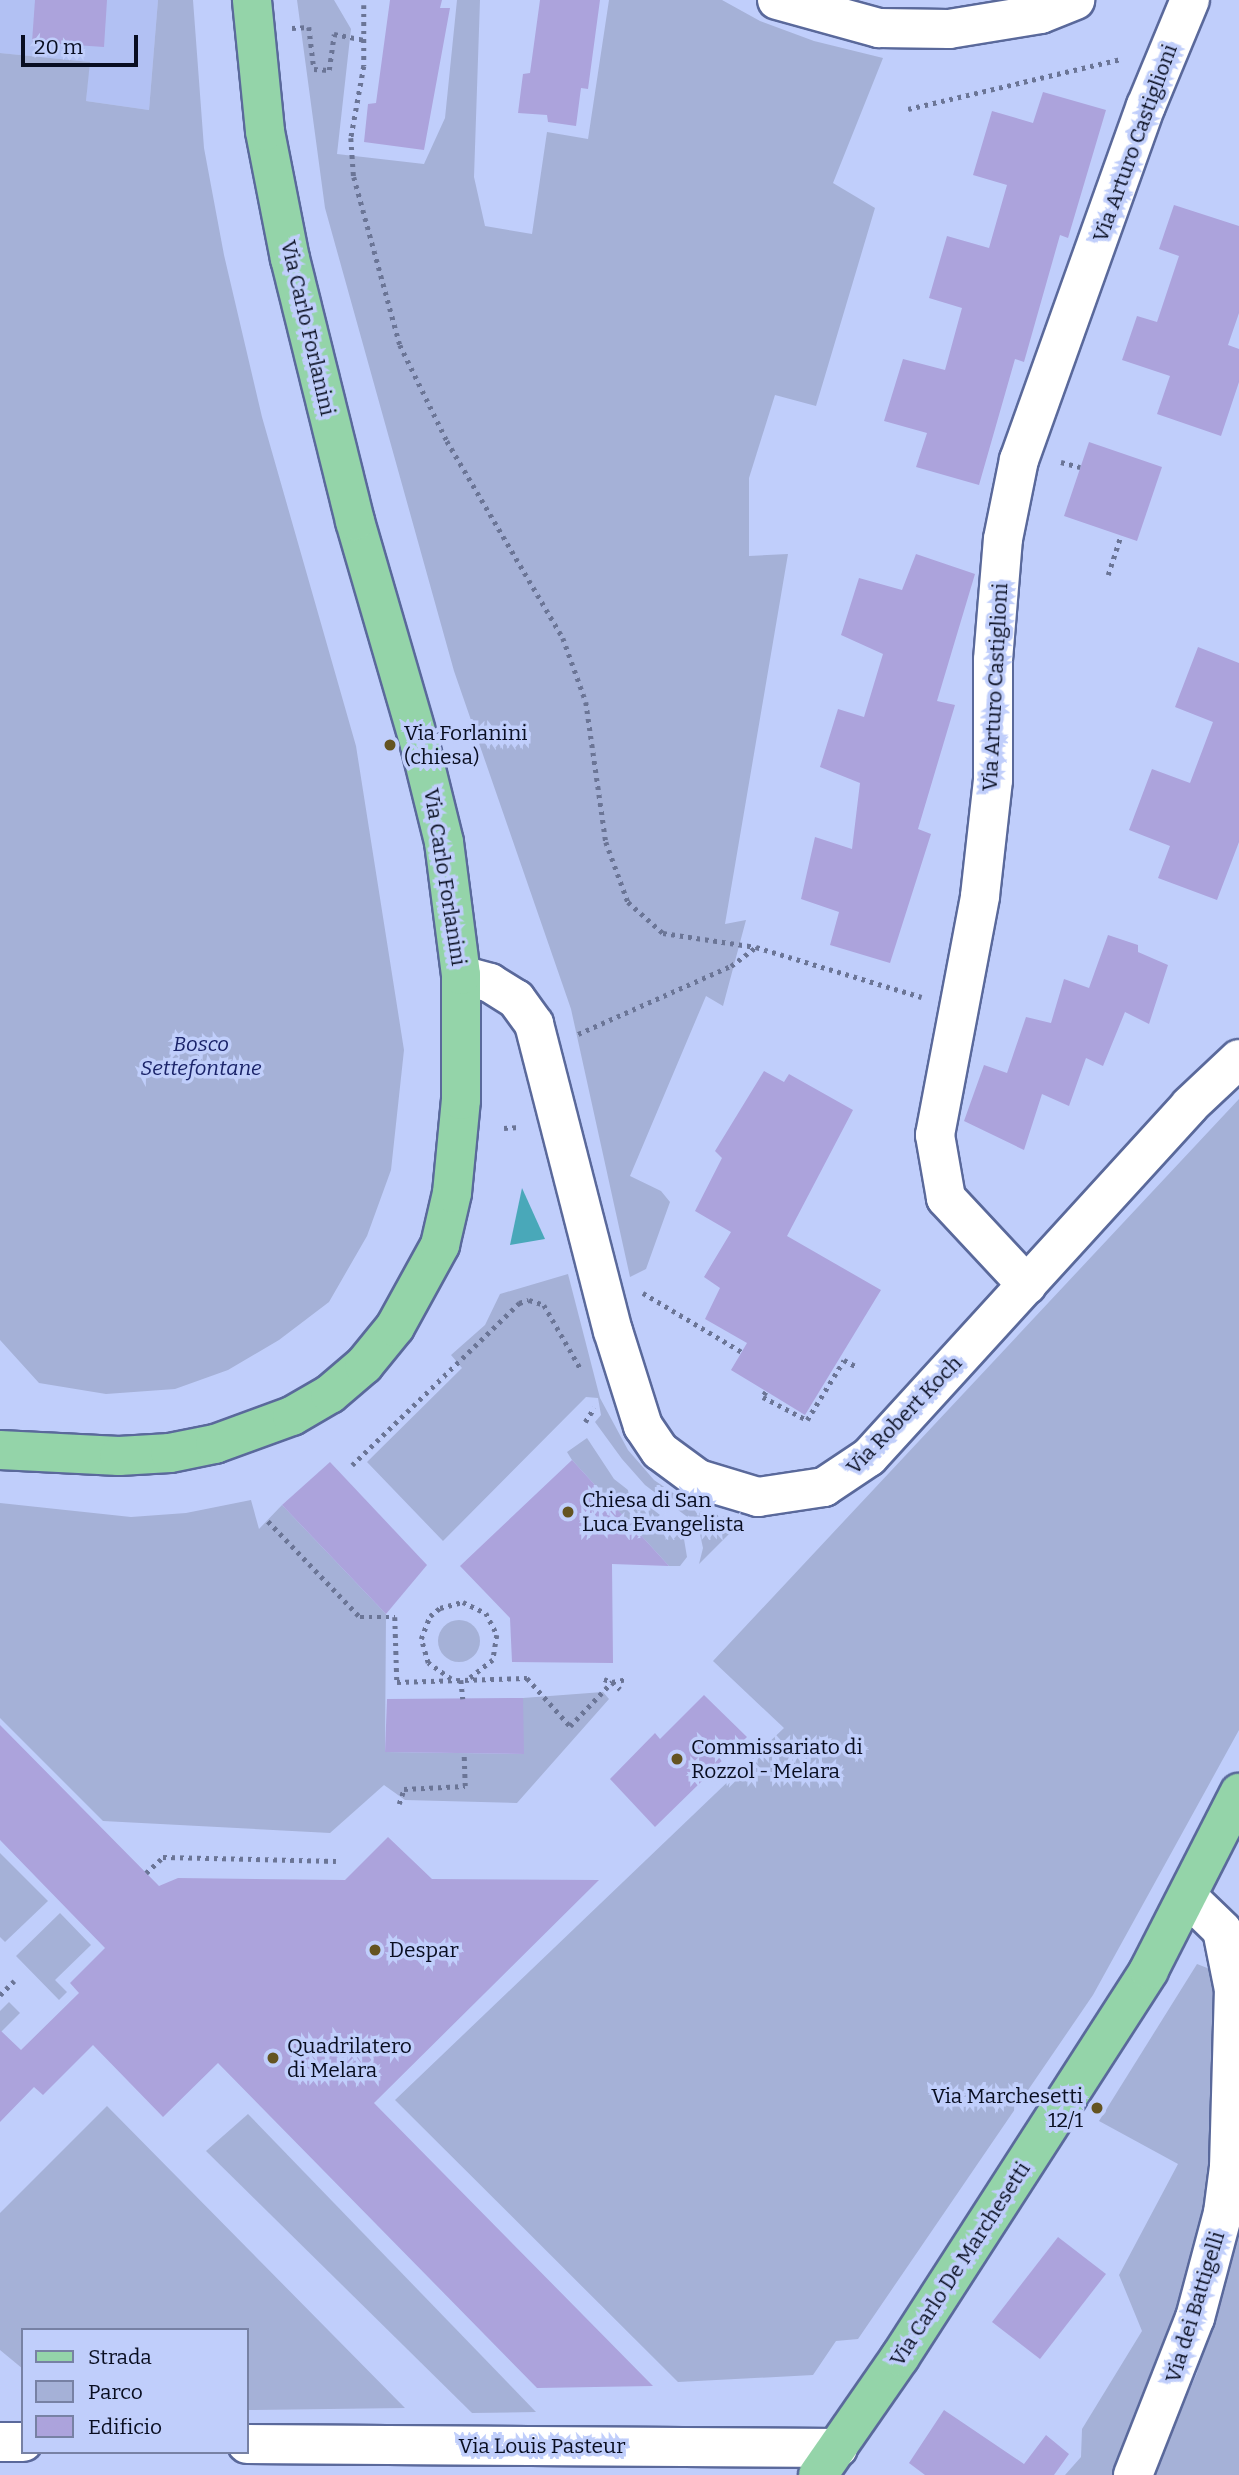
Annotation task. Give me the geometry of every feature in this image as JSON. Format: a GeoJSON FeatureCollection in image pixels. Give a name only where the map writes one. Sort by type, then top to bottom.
{"type":"FeatureCollection","features":[{"type":"Feature","properties":{"kind":"main road","name":"Via Carlo Forlanini"},"geometry":{"type":"LineString","coordinates":[[0,1450],[119,1456],[170,1453],[215,1444],[292,1416],[330,1394],[364,1365],[395,1327],[440,1245],[458,1144],[461,975],[444,842],[421,745],[355,521],[290,260],[265,131],[252,0]]}},
{"type":"Feature","properties":{"kind":"main road","name":"Via Carlo De Marchesetti"},"geometry":{"type":"LineString","coordinates":[[828,2462],[1141,1981],[1188,1897],[1239,1793]]}},
{"type":"Feature","properties":{"kind":"street"},"geometry":{"type":"LineString","coordinates":[[777,0],[879,28],[949,29],[1041,14],[1075,0]]}},
{"type":"Feature","properties":{"kind":"street","name":"Via Arturo Castiglioni"},"geometry":{"type":"LineString","coordinates":[[1027,1285],[946,1199],[935,1135],[982,883],[993,780],[993,660],[1001,566],[1020,460],[1169,48],[1190,0]]}},
{"type":"Feature","properties":{"kind":"street","name":"Via Robert Koch"},"geometry":{"type":"LineString","coordinates":[[461,975],[489,983],[516,999],[534,1024],[631,1398],[660,1451],[698,1479],[758,1497],[800,1494],[845,1477],[869,1457],[1190,1105],[1239,1059]]}},
{"type":"Feature","properties":{"kind":"street","name":"Via dei Battigelli"},"geometry":{"type":"LineString","coordinates":[[1133,2475],[1195,2318],[1220,2224],[1228,2167],[1234,1990],[1222,1930],[1188,1897]]}},
{"type":"Feature","properties":{"kind":"street"},"geometry":{"type":"LineString","coordinates":[[0,2442],[21,2442]]}},
{"type":"Feature","properties":{"kind":"street","name":"Via Louis Pasteur"},"geometry":{"type":"LineString","coordinates":[[248,2444],[828,2462]]}},
{"type":"Feature","properties":{"kind":"path"},"geometry":{"type":"LineString","coordinates":[[364,5],[365,40],[351,138],[354,177],[400,345],[447,441],[563,638],[586,702],[606,842],[628,902],[663,933],[755,947],[960,1009]]}},
{"type":"Feature","properties":{"kind":"path"},"geometry":{"type":"LineString","coordinates":[[290,28],[309,27],[314,69],[329,70],[334,34],[365,40]]}},
{"type":"Feature","properties":{"kind":"path"},"geometry":{"type":"LineString","coordinates":[[908,109],[1169,48]]}},
{"type":"Feature","properties":{"kind":"path"},"geometry":{"type":"LineString","coordinates":[[1108,575],[1121,535]]}},
{"type":"Feature","properties":{"kind":"path"},"geometry":{"type":"LineString","coordinates":[[567,1038],[731,966],[755,947]]}},
{"type":"Feature","properties":{"kind":"path"},"geometry":{"type":"LineString","coordinates":[[632,1293],[639,1291],[742,1352]]}},
{"type":"Feature","properties":{"kind":"path"},"geometry":{"type":"LineString","coordinates":[[352,1465],[519,1303],[529,1300],[544,1305],[587,1382]]}},
{"type":"Feature","properties":{"kind":"path"},"geometry":{"type":"LineString","coordinates":[[766,1392],[764,1397],[807,1420],[844,1360],[857,1367]]}},
{"type":"Feature","properties":{"kind":"path"},"geometry":{"type":"LineString","coordinates":[[585,1422],[595,1412],[594,1402]]}},
{"type":"Feature","properties":{"kind":"path"},"geometry":{"type":"LineString","coordinates":[[268,1521],[360,1618],[395,1617],[397,1682],[527,1678],[570,1726],[612,1682],[627,1679]]}},
{"type":"Feature","properties":{"kind":"path"},"geometry":{"type":"LineString","coordinates":[[463,1602],[475,1606],[494,1623],[497,1648],[485,1670],[461,1680],[437,1673],[428,1663],[421,1639],[430,1616],[440,1608],[463,1602]]}},
{"type":"Feature","properties":{"kind":"path"},"geometry":{"type":"LineString","coordinates":[[604,1679],[620,1689]]}},
{"type":"Feature","properties":{"kind":"path"},"geometry":{"type":"LineString","coordinates":[[461,1680],[463,1699]]}},
{"type":"Feature","properties":{"kind":"path"},"geometry":{"type":"LineString","coordinates":[[399,1804],[404,1788],[465,1786],[464,1755]]}},
{"type":"Feature","properties":{"kind":"path"},"geometry":{"type":"LineString","coordinates":[[146,1873],[163,1857],[335,1861]]}},
{"type":"Feature","properties":{"kind":"path"},"geometry":{"type":"LineString","coordinates":[[0,1995],[15,1981]]}},
{"type":"Feature","properties":{"kind":"shaded area"},"geometry":{"type":"Polygon","coordinates":[[[0,0],[158,0],[149,110],[86,101],[89,62],[0,53],[0,0]]]}},
{"type":"Feature","properties":{"kind":"shaded area"},"geometry":{"type":"Polygon","coordinates":[[[522,1188],[545,1239],[510,1245],[522,1188]]]}},
{"type":"Feature","properties":{"kind":"green space","name":"Bosco Settefontane"},"geometry":{"type":"Polygon","coordinates":[[[158,0],[193,0],[204,148],[224,255],[262,417],[356,746],[404,1050],[391,1170],[367,1236],[329,1302],[279,1340],[228,1370],[175,1389],[106,1394],[39,1383],[0,1340],[0,53],[90,62],[86,101],[149,110],[158,0]]]}},
{"type":"Feature","properties":{"kind":"green space"},"geometry":{"type":"Polygon","coordinates":[[[297,0],[334,0],[351,29],[337,154],[424,164],[445,118],[457,0],[480,0],[474,177],[485,226],[532,234],[547,132],[588,139],[609,0],[722,0],[760,21],[814,41],[883,58],[833,183],[875,208],[816,406],[775,395],[749,478],[749,556],[788,554],[725,924],[746,920],[723,1006],[706,996],[630,1176],[661,1191],[670,1202],[646,1269],[630,1277],[571,1009],[454,671],[325,208],[297,0]]]}},
{"type":"Feature","properties":{"kind":"green space"},"geometry":{"type":"Polygon","coordinates":[[[1239,1099],[1239,1730],[1093,1995],[858,2339],[836,2341],[813,2375],[678,2382],[395,2100],[784,1728],[713,1661],[1239,1099]]]}},
{"type":"Feature","properties":{"kind":"green space"},"geometry":{"type":"Polygon","coordinates":[[[568,1274],[600,1398],[628,1450],[654,1480],[679,1497],[710,1513],[742,1521],[699,1564],[703,1548],[698,1525],[645,1485],[622,1459],[595,1422],[601,1415],[598,1398],[586,1397],[443,1541],[367,1462],[462,1368],[451,1355],[485,1325],[500,1294],[568,1274]]]}},
{"type":"Feature","properties":{"kind":"green space"},"geometry":{"type":"Polygon","coordinates":[[[587,1438],[614,1479],[683,1533],[687,1557],[680,1566],[669,1566],[572,1460],[567,1452],[587,1438]]]}},
{"type":"Feature","properties":{"kind":"green space"},"geometry":{"type":"Polygon","coordinates":[[[251,1500],[259,1529],[282,1505],[386,1614],[385,1752],[523,1754],[523,1698],[603,1692],[609,1699],[517,1803],[405,1800],[384,1785],[330,1833],[103,1821],[0,1718],[0,1503],[131,1517],[186,1513],[251,1500]]]}},
{"type":"Feature","properties":{"kind":"green space"},"geometry":{"type":"Polygon","coordinates":[[[459,1620],[474,1626],[480,1641],[474,1656],[459,1662],[444,1656],[438,1641],[444,1626],[459,1620]]]}},
{"type":"Feature","properties":{"kind":"green space"},"geometry":{"type":"Polygon","coordinates":[[[0,1853],[48,1901],[5,1942],[0,1937],[0,1853]]]}},
{"type":"Feature","properties":{"kind":"green space"},"geometry":{"type":"Polygon","coordinates":[[[60,1913],[91,1945],[55,1980],[67,1992],[59,2000],[16,1956],[60,1913]]]}},
{"type":"Feature","properties":{"kind":"green space"},"geometry":{"type":"Polygon","coordinates":[[[1197,1964],[1215,1971],[1211,2202],[1169,2348],[1114,2475],[1065,2475],[1081,2457],[1082,2429],[1142,2331],[1119,2275],[1178,2164],[1099,2121],[1197,1964]]]}},
{"type":"Feature","properties":{"kind":"green space"},"geometry":{"type":"Polygon","coordinates":[[[9,2002],[20,2013],[0,2033],[0,2011],[9,2002]]]}},
{"type":"Feature","properties":{"kind":"green space"},"geometry":{"type":"Polygon","coordinates":[[[107,2106],[405,2408],[248,2410],[248,2328],[21,2328],[21,2367],[0,2350],[0,2213],[107,2106]]]}},
{"type":"Feature","properties":{"kind":"green space"},"geometry":{"type":"Polygon","coordinates":[[[248,2114],[536,2412],[472,2413],[206,2151],[248,2114]]]}},
{"type":"Feature","properties":{"kind":"green space"},"geometry":{"type":"Polygon","coordinates":[[[1239,2208],[1239,2475],[1152,2475],[1197,2373],[1239,2208]]]}},
{"type":"Feature","properties":{"kind":"building"},"geometry":{"type":"Polygon","coordinates":[[[35,0],[107,0],[104,47],[32,42],[35,0]]]}},
{"type":"Feature","properties":{"kind":"building"},"geometry":{"type":"Polygon","coordinates":[[[390,0],[442,0],[440,8],[450,8],[424,150],[364,142],[368,104],[376,103],[390,0]]]}},
{"type":"Feature","properties":{"kind":"building"},"geometry":{"type":"Polygon","coordinates":[[[540,0],[600,0],[588,89],[581,88],[576,126],[548,122],[547,115],[518,113],[523,74],[530,73],[540,0]]]}},
{"type":"Feature","properties":{"kind":"building"},"geometry":{"type":"Polygon","coordinates":[[[1043,92],[1106,110],[1068,238],[1060,235],[1024,362],[1015,359],[979,485],[916,467],[927,433],[884,421],[903,359],[945,370],[962,308],[929,298],[947,236],[989,248],[1007,185],[973,175],[992,111],[1033,123],[1043,92]]]}},
{"type":"Feature","properties":{"kind":"building"},"geometry":{"type":"Polygon","coordinates":[[[1174,205],[1239,226],[1239,313],[1228,345],[1239,349],[1239,382],[1221,436],[1157,414],[1170,376],[1122,360],[1137,316],[1157,322],[1179,256],[1159,249],[1174,205]]]}},
{"type":"Feature","properties":{"kind":"building"},"geometry":{"type":"Polygon","coordinates":[[[1089,442],[1162,467],[1137,541],[1064,516],[1089,442]]]}},
{"type":"Feature","properties":{"kind":"building"},"geometry":{"type":"Polygon","coordinates":[[[916,554],[975,574],[937,701],[955,705],[918,829],[931,834],[890,963],[830,945],[839,912],[801,899],[815,837],[852,849],[860,783],[820,767],[838,709],[864,717],[883,654],[841,635],[859,578],[902,590],[916,554]]]}},
{"type":"Feature","properties":{"kind":"building"},"geometry":{"type":"Polygon","coordinates":[[[1198,647],[1239,663],[1239,842],[1217,900],[1158,878],[1170,846],[1129,830],[1152,769],[1190,783],[1213,722],[1175,707],[1198,647]]]}},
{"type":"Feature","properties":{"kind":"building"},"geometry":{"type":"Polygon","coordinates":[[[1108,935],[1138,945],[1138,952],[1168,965],[1149,1024],[1125,1012],[1103,1066],[1086,1058],[1069,1106],[1042,1094],[1024,1150],[964,1121],[984,1065],[1007,1073],[1026,1017],[1051,1023],[1064,979],[1089,988],[1108,935]]]}},
{"type":"Feature","properties":{"kind":"building"},"geometry":{"type":"Polygon","coordinates":[[[764,1071],[784,1082],[789,1074],[853,1110],[787,1236],[881,1290],[805,1415],[731,1370],[747,1343],[705,1319],[720,1288],[704,1277],[731,1232],[695,1211],[722,1158],[715,1151],[764,1071]]]}},
{"type":"Feature","properties":{"kind":"building","name":"Chiesa di San Luca Evangelista"},"geometry":{"type":"Polygon","coordinates":[[[572,1460],[669,1566],[612,1564],[613,1663],[512,1662],[510,1618],[460,1566],[572,1460]]]}},
{"type":"Feature","properties":{"kind":"building"},"geometry":{"type":"Polygon","coordinates":[[[330,1462],[427,1565],[386,1614],[282,1505],[330,1462]]]}},
{"type":"Feature","properties":{"kind":"building","name":"Commissariato di Rozzol - Melara"},"geometry":{"type":"Polygon","coordinates":[[[704,1695],[747,1737],[655,1827],[610,1779],[655,1733],[660,1739],[704,1695]]]}},
{"type":"Feature","properties":{"kind":"building"},"geometry":{"type":"Polygon","coordinates":[[[523,1698],[524,1754],[385,1752],[387,1699],[523,1698]]]}},
{"type":"Feature","properties":{"kind":"building","name":"Quadrilatero di Melara"},"geometry":{"type":"Polygon","coordinates":[[[0,1725],[159,1886],[178,1878],[345,1880],[388,1837],[432,1879],[599,1880],[374,2103],[653,2386],[537,2388],[218,2063],[163,2117],[93,2045],[43,2095],[34,2087],[0,2122],[0,2030],[21,2050],[79,1993],[70,1983],[105,1948],[0,1840],[0,1725]]]}},
{"type":"Feature","properties":{"kind":"building"},"geometry":{"type":"Polygon","coordinates":[[[1058,2237],[1106,2274],[1040,2359],[992,2322],[1058,2237]]]}},
{"type":"Feature","properties":{"kind":"building"},"geometry":{"type":"Polygon","coordinates":[[[944,2410],[1024,2464],[1046,2435],[1069,2454],[1054,2475],[925,2475],[909,2463],[944,2410]]]}},
{"type":"Feature","properties":{"kind":"place","name":"Via Forlanini (chiesa)"},"geometry":{"type":"Point","coordinates":[390,745]}},
{"type":"Feature","properties":{"kind":"place","name":"Chiesa di San Luca Evangelista"},"geometry":{"type":"Point","coordinates":[568,1512]}},
{"type":"Feature","properties":{"kind":"place","name":"Commissariato di Rozzol - Melara"},"geometry":{"type":"Point","coordinates":[677,1759]}},
{"type":"Feature","properties":{"kind":"place","name":"Despar"},"geometry":{"type":"Point","coordinates":[375,1950]}},
{"type":"Feature","properties":{"kind":"place","name":"Quadrilatero di Melara"},"geometry":{"type":"Point","coordinates":[273,2058]}},
{"type":"Feature","properties":{"kind":"place","name":"Via Marchesetti 12/1"},"geometry":{"type":"Point","coordinates":[1097,2108]}}]}
